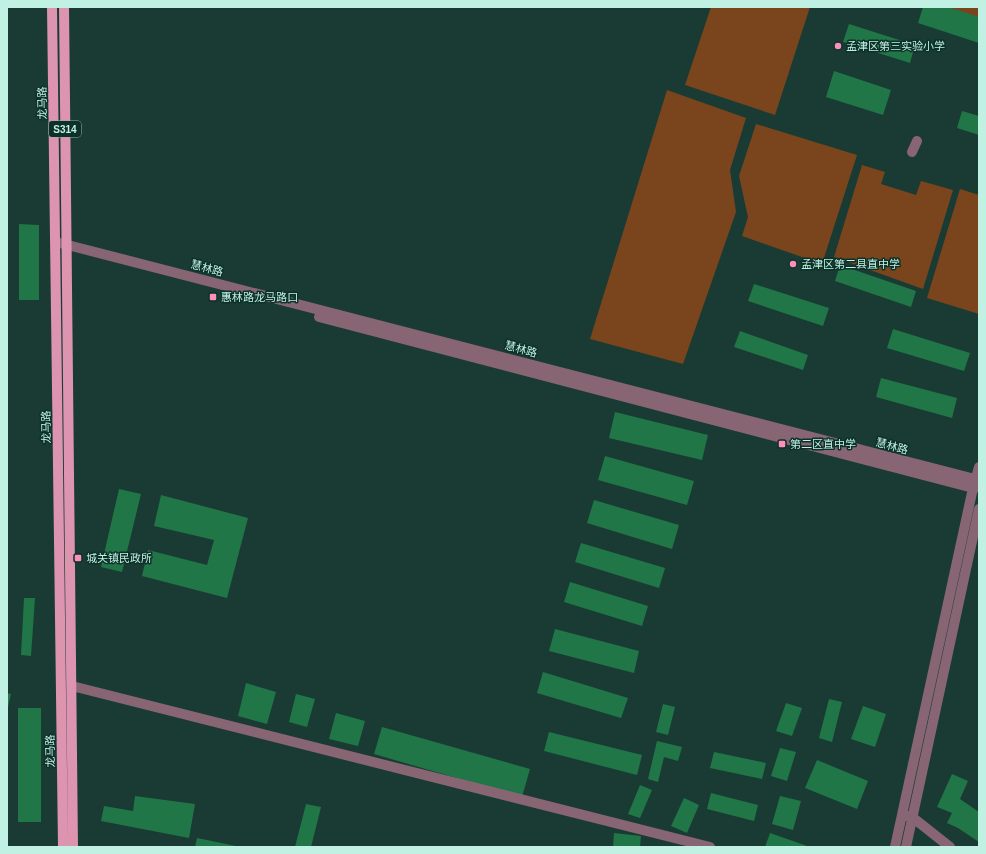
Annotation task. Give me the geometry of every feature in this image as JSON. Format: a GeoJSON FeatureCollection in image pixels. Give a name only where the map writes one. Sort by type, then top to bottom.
{"type":"FeatureCollection","features":[{"type":"Feature","properties":{"kind":"main road","name":"龙马路"},"geometry":{"type":"LineString","coordinates":[[52,7],[64,847]]}},
{"type":"Feature","properties":{"kind":"main road","name":"龙马路"},"geometry":{"type":"LineString","coordinates":[[64,7],[74,847]]}},
{"type":"Feature","properties":{"kind":"street"},"geometry":{"type":"LineString","coordinates":[[912,152],[917,141]]}},
{"type":"Feature","properties":{"kind":"street","name":"慧林路"},"geometry":{"type":"LineString","coordinates":[[56,246],[976,484]]}},
{"type":"Feature","properties":{"kind":"street"},"geometry":{"type":"LineString","coordinates":[[895,847],[979,467]]}},
{"type":"Feature","properties":{"kind":"street"},"geometry":{"type":"LineString","coordinates":[[906,847],[979,509]]}},
{"type":"Feature","properties":{"kind":"street"},"geometry":{"type":"LineString","coordinates":[[72,686],[710,847]]}},
{"type":"Feature","properties":{"kind":"street"},"geometry":{"type":"LineString","coordinates":[[901,815],[912,817],[950,847]]}},
{"type":"Feature","properties":{"kind":"shaded area"},"geometry":{"type":"Polygon","coordinates":[[[711,7],[810,7],[775,115],[685,85],[711,7]]]}},
{"type":"Feature","properties":{"kind":"shaded area"},"geometry":{"type":"Polygon","coordinates":[[[938,7],[979,7],[979,20],[938,7]]]}},
{"type":"Feature","properties":{"kind":"shaded area"},"geometry":{"type":"Polygon","coordinates":[[[667,90],[746,118],[730,170],[736,212],[683,364],[590,339],[667,90]]]}},
{"type":"Feature","properties":{"kind":"shaded area"},"geometry":{"type":"Polygon","coordinates":[[[756,124],[857,155],[822,264],[742,236],[748,217],[739,176],[756,124]]]}},
{"type":"Feature","properties":{"kind":"shaded area"},"geometry":{"type":"Polygon","coordinates":[[[862,165],[885,172],[881,184],[916,195],[921,181],[953,190],[923,289],[834,257],[862,165]]]}},
{"type":"Feature","properties":{"kind":"shaded area"},"geometry":{"type":"Polygon","coordinates":[[[960,189],[979,195],[979,314],[927,298],[960,189]]]}},
{"type":"Feature","properties":{"kind":"building"},"geometry":{"type":"Polygon","coordinates":[[[923,7],[948,7],[979,17],[979,43],[918,23],[923,7]]]}},
{"type":"Feature","properties":{"kind":"building"},"geometry":{"type":"Polygon","coordinates":[[[849,24],[915,45],[910,63],[843,42],[849,24]]]}},
{"type":"Feature","properties":{"kind":"building"},"geometry":{"type":"Polygon","coordinates":[[[834,71],[891,90],[883,115],[826,97],[834,71]]]}},
{"type":"Feature","properties":{"kind":"building"},"geometry":{"type":"Polygon","coordinates":[[[962,111],[979,116],[979,135],[957,128],[962,111]]]}},
{"type":"Feature","properties":{"kind":"building"},"geometry":{"type":"Polygon","coordinates":[[[19,224],[39,225],[39,300],[19,300],[19,224]]]}},
{"type":"Feature","properties":{"kind":"building"},"geometry":{"type":"Polygon","coordinates":[[[840,265],[916,291],[911,307],[835,281],[840,265]]]}},
{"type":"Feature","properties":{"kind":"building"},"geometry":{"type":"Polygon","coordinates":[[[754,284],[829,308],[823,326],[748,301],[754,284]]]}},
{"type":"Feature","properties":{"kind":"building"},"geometry":{"type":"Polygon","coordinates":[[[893,329],[970,353],[964,371],[887,348],[893,329]]]}},
{"type":"Feature","properties":{"kind":"building"},"geometry":{"type":"Polygon","coordinates":[[[740,331],[808,355],[803,370],[734,347],[740,331]]]}},
{"type":"Feature","properties":{"kind":"building"},"geometry":{"type":"Polygon","coordinates":[[[881,378],[957,398],[952,418],[876,397],[881,378]]]}},
{"type":"Feature","properties":{"kind":"building"},"geometry":{"type":"Polygon","coordinates":[[[615,412],[708,435],[702,460],[609,438],[615,412]]]}},
{"type":"Feature","properties":{"kind":"building"},"geometry":{"type":"Polygon","coordinates":[[[605,456],[694,481],[687,505],[598,480],[605,456]]]}},
{"type":"Feature","properties":{"kind":"building"},"geometry":{"type":"Polygon","coordinates":[[[119,489],[141,494],[122,572],[101,567],[119,489]]]}},
{"type":"Feature","properties":{"kind":"building"},"geometry":{"type":"Polygon","coordinates":[[[161,495],[248,518],[227,598],[142,576],[148,550],[207,565],[214,540],[154,526],[161,495]]]}},
{"type":"Feature","properties":{"kind":"building"},"geometry":{"type":"Polygon","coordinates":[[[594,500],[679,525],[672,549],[587,523],[594,500]]]}},
{"type":"Feature","properties":{"kind":"building"},"geometry":{"type":"Polygon","coordinates":[[[581,543],[665,568],[659,588],[575,562],[581,543]]]}},
{"type":"Feature","properties":{"kind":"building"},"geometry":{"type":"Polygon","coordinates":[[[570,582],[648,606],[642,626],[564,602],[570,582]]]}},
{"type":"Feature","properties":{"kind":"building"},"geometry":{"type":"Polygon","coordinates":[[[24,598],[35,598],[31,656],[21,655],[24,598]]]}},
{"type":"Feature","properties":{"kind":"building"},"geometry":{"type":"Polygon","coordinates":[[[555,629],[639,651],[634,673],[549,651],[555,629]]]}},
{"type":"Feature","properties":{"kind":"building"},"geometry":{"type":"Polygon","coordinates":[[[543,672],[628,698],[621,718],[537,693],[543,672]]]}},
{"type":"Feature","properties":{"kind":"building"},"geometry":{"type":"Polygon","coordinates":[[[246,683],[276,692],[267,724],[238,716],[246,683]]]}},
{"type":"Feature","properties":{"kind":"building"},"geometry":{"type":"Polygon","coordinates":[[[7,693],[11,694],[8,707],[7,707],[7,693]]]}},
{"type":"Feature","properties":{"kind":"building"},"geometry":{"type":"Polygon","coordinates":[[[296,694],[315,699],[307,727],[289,722],[296,694]]]}},
{"type":"Feature","properties":{"kind":"building"},"geometry":{"type":"Polygon","coordinates":[[[829,699],[842,702],[832,742],[819,738],[829,699]]]}},
{"type":"Feature","properties":{"kind":"building"},"geometry":{"type":"Polygon","coordinates":[[[786,703],[802,708],[792,736],[776,731],[786,703]]]}},
{"type":"Feature","properties":{"kind":"building"},"geometry":{"type":"Polygon","coordinates":[[[663,704],[675,707],[668,735],[656,732],[663,704]]]}},
{"type":"Feature","properties":{"kind":"building"},"geometry":{"type":"Polygon","coordinates":[[[863,706],[886,714],[875,747],[851,739],[863,706]]]}},
{"type":"Feature","properties":{"kind":"building"},"geometry":{"type":"Polygon","coordinates":[[[18,708],[41,708],[41,822],[18,822],[18,708]]]}},
{"type":"Feature","properties":{"kind":"building"},"geometry":{"type":"Polygon","coordinates":[[[336,713],[365,721],[358,746],[329,739],[336,713]]]}},
{"type":"Feature","properties":{"kind":"building"},"geometry":{"type":"Polygon","coordinates":[[[382,727],[530,769],[522,797],[374,754],[382,727]]]}},
{"type":"Feature","properties":{"kind":"building"},"geometry":{"type":"Polygon","coordinates":[[[549,732],[642,755],[637,775],[544,751],[549,732]]]}},
{"type":"Feature","properties":{"kind":"building"},"geometry":{"type":"Polygon","coordinates":[[[657,741],[682,747],[678,761],[664,757],[658,782],[648,779],[657,741]]]}},
{"type":"Feature","properties":{"kind":"building"},"geometry":{"type":"Polygon","coordinates":[[[780,748],[796,752],[787,781],[771,776],[780,748]]]}},
{"type":"Feature","properties":{"kind":"building"},"geometry":{"type":"Polygon","coordinates":[[[714,752],[766,763],[762,779],[710,768],[714,752]]]}},
{"type":"Feature","properties":{"kind":"building"},"geometry":{"type":"Polygon","coordinates":[[[817,760],[868,781],[857,809],[805,788],[817,760]]]}},
{"type":"Feature","properties":{"kind":"building"},"geometry":{"type":"Polygon","coordinates":[[[952,774],[968,781],[960,799],[979,812],[979,842],[958,828],[947,823],[952,813],[937,807],[952,774]]]}},
{"type":"Feature","properties":{"kind":"building"},"geometry":{"type":"Polygon","coordinates":[[[640,785],[652,790],[640,818],[628,814],[640,785]]]}},
{"type":"Feature","properties":{"kind":"building"},"geometry":{"type":"Polygon","coordinates":[[[711,793],[758,805],[754,821],[707,809],[711,793]]]}},
{"type":"Feature","properties":{"kind":"building"},"geometry":{"type":"Polygon","coordinates":[[[135,796],[195,804],[189,838],[101,821],[104,806],[133,811],[135,796]]]}},
{"type":"Feature","properties":{"kind":"building"},"geometry":{"type":"Polygon","coordinates":[[[780,796],[801,801],[793,830],[772,824],[780,796]]]}},
{"type":"Feature","properties":{"kind":"building"},"geometry":{"type":"Polygon","coordinates":[[[684,798],[699,805],[687,833],[671,826],[684,798]]]}},
{"type":"Feature","properties":{"kind":"building"},"geometry":{"type":"Polygon","coordinates":[[[306,804],[321,807],[311,847],[295,847],[306,804]]]}},
{"type":"Feature","properties":{"kind":"building"},"geometry":{"type":"Polygon","coordinates":[[[614,833],[641,836],[640,847],[613,847],[614,833]]]}},
{"type":"Feature","properties":{"kind":"building"},"geometry":{"type":"Polygon","coordinates":[[[770,833],[810,847],[765,847],[770,833]]]}},
{"type":"Feature","properties":{"kind":"building"},"geometry":{"type":"Polygon","coordinates":[[[197,838],[236,846],[236,847],[195,847],[197,838]]]}},
{"type":"Feature","properties":{"kind":"place","name":"孟津区第三实验小学"},"geometry":{"type":"Point","coordinates":[838,46]}},
{"type":"Feature","properties":{"kind":"place","name":"孟津区第二县直中学"},"geometry":{"type":"Point","coordinates":[793,264]}},
{"type":"Feature","properties":{"kind":"place","name":"惠林路龙马路口"},"geometry":{"type":"Point","coordinates":[213,297]}},
{"type":"Feature","properties":{"kind":"place","name":"第二区直中学"},"geometry":{"type":"Point","coordinates":[782,444]}},
{"type":"Feature","properties":{"kind":"place","name":"城关镇民政所"},"geometry":{"type":"Point","coordinates":[78,558]}}]}
